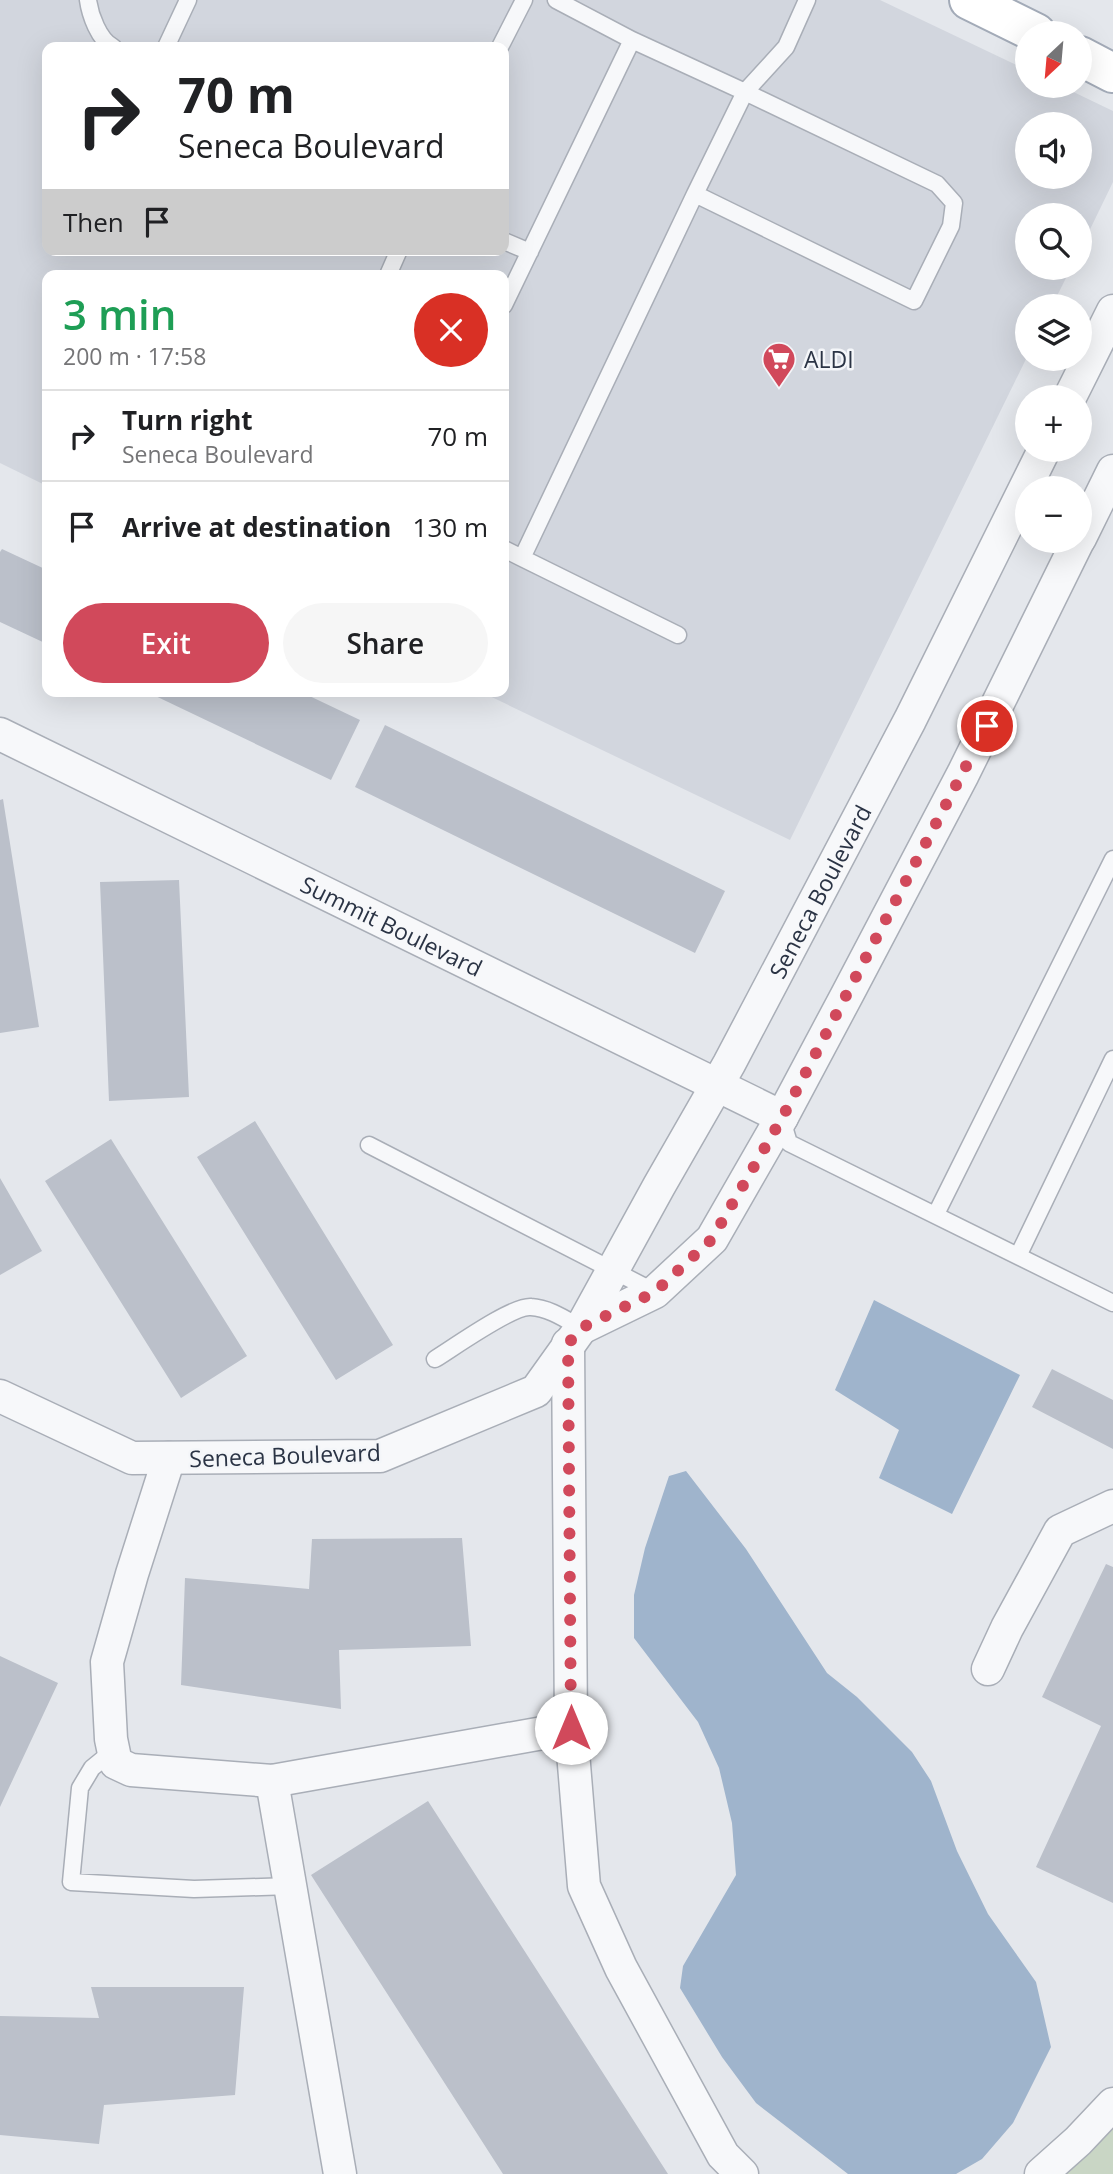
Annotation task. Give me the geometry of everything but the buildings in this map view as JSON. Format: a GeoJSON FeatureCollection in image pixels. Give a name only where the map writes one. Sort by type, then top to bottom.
{"type":"FeatureCollection","features":[{"type":"Feature","properties":{"kind":"main road"},"geometry":{"type":"LineString","coordinates":[[969,0],[1015,23]]}},
{"type":"Feature","properties":{"kind":"main road"},"geometry":{"type":"LineString","coordinates":[[1092,62],[1113,73]]}},
{"type":"Feature","properties":{"kind":"street"},"geometry":{"type":"LineString","coordinates":[[1076,385],[1113,312]]}},
{"type":"Feature","properties":{"kind":"street","name":"Seneca Boulevard"},"geometry":{"type":"LineString","coordinates":[[0,1396],[132,1458],[169,1458],[380,1456],[536,1391],[575,1336],[716,1086],[910,720],[1038,462]]}},
{"type":"Feature","properties":{"kind":"street","name":"Seneca Boulevard"},"geometry":{"type":"LineString","coordinates":[[1092,513],[1113,471]]}},
{"type":"Feature","properties":{"kind":"street","name":"Seneca Boulevard"},"geometry":{"type":"LineString","coordinates":[[575,1336],[655,1292],[712,1239],[782,1118],[963,774],[1072,553]]}},
{"type":"Feature","properties":{"kind":"street","name":"Summit Boulevard"},"geometry":{"type":"LineString","coordinates":[[0,734],[782,1118]]}},
{"type":"Feature","properties":{"kind":"street"},"geometry":{"type":"LineString","coordinates":[[575,1336],[571,1728],[584,1886],[621,1968],[723,2155],[742,2174]]}},
{"type":"Feature","properties":{"kind":"street"},"geometry":{"type":"LineString","coordinates":[[169,1458],[107,1662],[111,1739],[116,1763],[131,1770],[272,1781],[571,1728]]}},
{"type":"Feature","properties":{"kind":"street"},"geometry":{"type":"LineString","coordinates":[[988,1669],[1007,1628],[1060,1531],[1113,1506]]}},
{"type":"Feature","properties":{"kind":"street"},"geometry":{"type":"LineString","coordinates":[[272,1781],[340,2174]]}},
{"type":"Feature","properties":{"kind":"street"},"geometry":{"type":"LineString","coordinates":[[1041,2174],[1078,2141],[1113,2104]]}},
{"type":"Feature","properties":{"kind":"lane"},"geometry":{"type":"LineString","coordinates":[[88,0],[89,10],[105,42]]}},
{"type":"Feature","properties":{"kind":"lane"},"geometry":{"type":"LineString","coordinates":[[168,42],[188,0]]}},
{"type":"Feature","properties":{"kind":"lane"},"geometry":{"type":"LineString","coordinates":[[503,42],[524,0]]}},
{"type":"Feature","properties":{"kind":"lane"},"geometry":{"type":"LineString","coordinates":[[556,0],[632,40],[937,184],[954,203],[951,226],[914,301],[695,194]]}},
{"type":"Feature","properties":{"kind":"lane"},"geometry":{"type":"LineString","coordinates":[[522,558],[745,92],[786,47],[807,0]]}},
{"type":"Feature","properties":{"kind":"lane"},"geometry":{"type":"LineString","coordinates":[[509,295],[632,40]]}},
{"type":"Feature","properties":{"kind":"lane"},"geometry":{"type":"LineString","coordinates":[[509,243],[530,252]]}},
{"type":"Feature","properties":{"kind":"lane"},"geometry":{"type":"LineString","coordinates":[[509,552],[678,635]]}},
{"type":"Feature","properties":{"kind":"lane"},"geometry":{"type":"LineString","coordinates":[[936,1214],[1113,859]]}},
{"type":"Feature","properties":{"kind":"lane"},"geometry":{"type":"LineString","coordinates":[[1018,1256],[1113,1059]]}},
{"type":"Feature","properties":{"kind":"lane"},"geometry":{"type":"LineString","coordinates":[[782,1118],[789,1143],[1113,1303]]}},
{"type":"Feature","properties":{"kind":"lane"},"geometry":{"type":"LineString","coordinates":[[369,1145],[655,1292]]}},
{"type":"Feature","properties":{"kind":"lane"},"geometry":{"type":"LineString","coordinates":[[435,1359],[514,1311],[528,1306],[549,1311],[575,1336]]}},
{"type":"Feature","properties":{"kind":"lane"},"geometry":{"type":"LineString","coordinates":[[114,1750],[92,1768],[80,1788],[71,1882],[194,1889],[290,1886]]}},
{"type":"Feature","properties":{"kind":"shaded area"},"geometry":{"type":"Polygon","coordinates":[[[0,0],[880,0],[1015,64],[1015,98],[1086,98],[1113,111],[1113,182],[1092,225],[1092,203],[1015,203],[1015,280],[1065,280],[1058,294],[1015,294],[1015,371],[1020,371],[790,840],[492,697],[509,697],[509,270],[42,270],[42,484],[0,463],[0,0]]]}},
{"type":"Feature","properties":{"kind":"green space"},"geometry":{"type":"Polygon","coordinates":[[[1113,2117],[1113,2174],[1060,2174],[1113,2117]]]}},
{"type":"Feature","properties":{"kind":"water"},"geometry":{"type":"Polygon","coordinates":[[[874,1300],[1020,1375],[952,1514],[879,1478],[899,1430],[835,1390],[874,1300]]]}},
{"type":"Feature","properties":{"kind":"water"},"geometry":{"type":"Polygon","coordinates":[[[686,1471],[746,1549],[827,1673],[857,1697],[912,1752],[931,1781],[957,1851],[988,1914],[1036,1982],[1051,2047],[1013,2123],[982,2159],[956,2174],[848,2174],[756,2103],[722,2057],[680,1988],[683,1966],[736,1875],[732,1823],[719,1768],[698,1722],[634,1638],[634,1595],[645,1548],[669,1476],[686,1471]]]}},
{"type":"Feature","properties":{"kind":"place","name":"ALDI"},"geometry":{"type":"Point","coordinates":[779,389]}},
{"type":"Feature","properties":{"kind":"route"},"geometry":{"type":"LineString","coordinates":[[571,1728],[568,1344],[581,1328],[655,1292],[712,1239],[782,1118],[987,726]]}}]}
